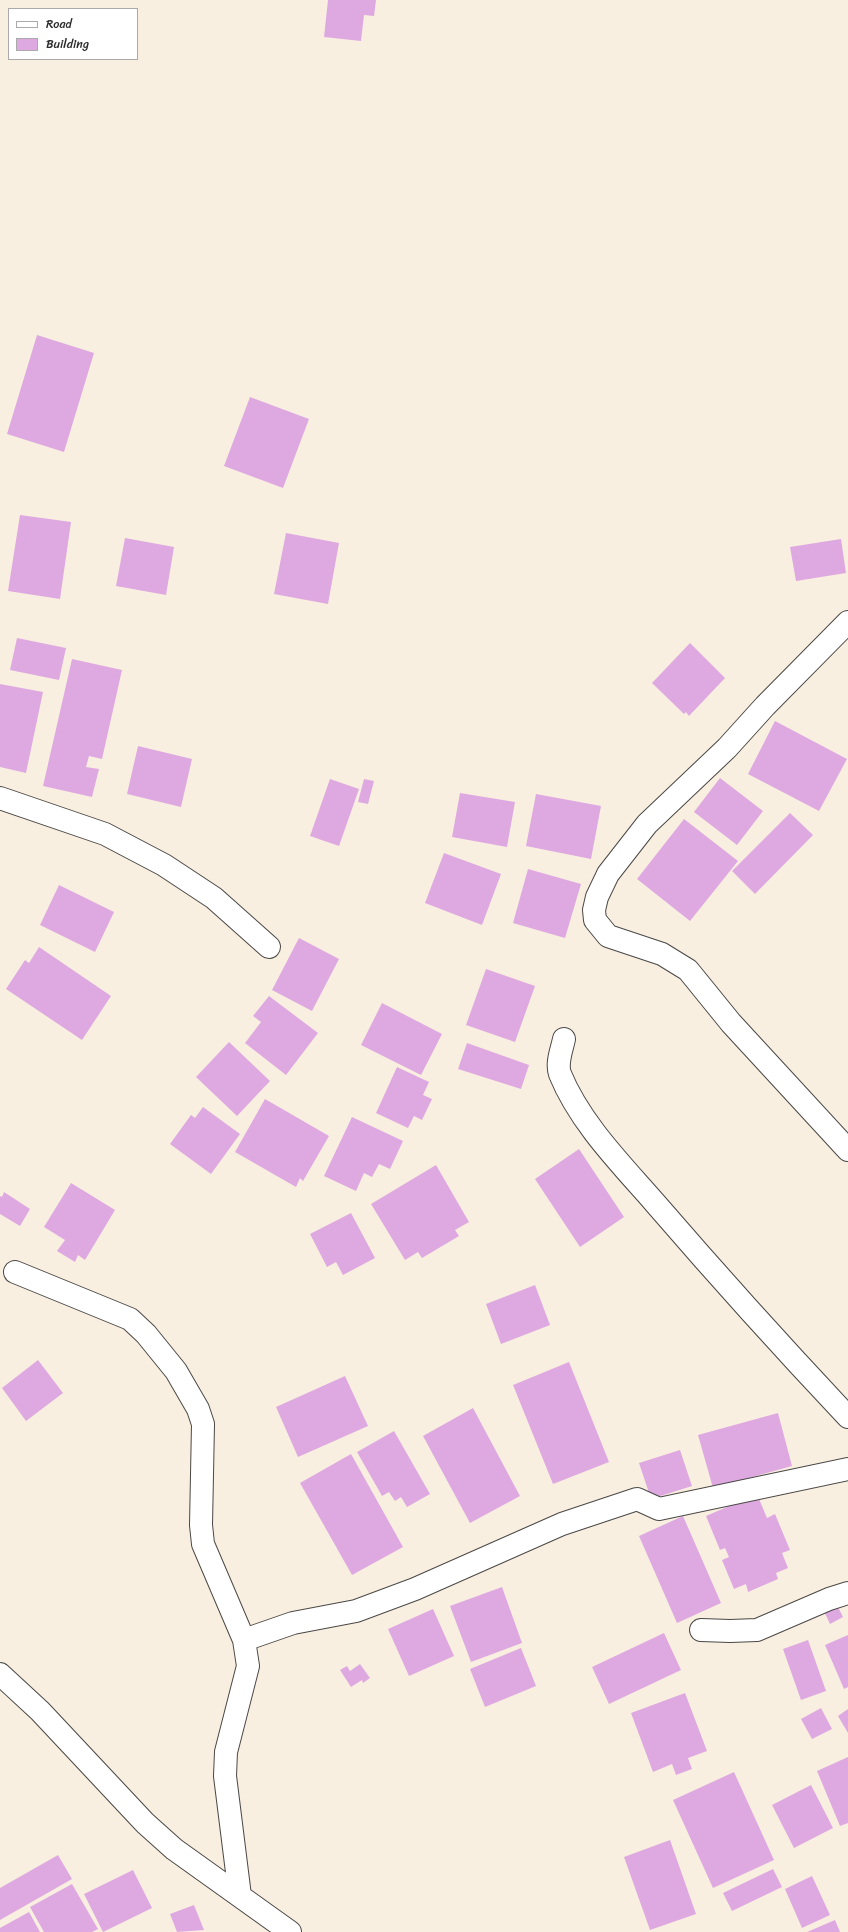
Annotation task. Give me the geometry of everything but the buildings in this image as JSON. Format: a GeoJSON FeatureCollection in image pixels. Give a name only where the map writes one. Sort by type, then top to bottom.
{"type":"FeatureCollection","features":[{"type":"Feature","properties":{"kind":"street"},"geometry":{"type":"LineString","coordinates":[[848,622],[765,706],[727,748],[647,824],[608,874],[597,897],[594,910],[595,920],[608,936],[662,954],[688,970],[731,1024],[848,1150]]}},
{"type":"Feature","properties":{"kind":"street"},"geometry":{"type":"LineString","coordinates":[[0,798],[105,834],[164,865],[214,898],[269,947]]}},
{"type":"Feature","properties":{"kind":"street"},"geometry":{"type":"LineString","coordinates":[[564,1039],[559,1060],[560,1073],[574,1103],[604,1144],[796,1362],[848,1417]]}},
{"type":"Feature","properties":{"kind":"street"},"geometry":{"type":"LineString","coordinates":[[15,1272],[130,1318],[146,1334],[176,1371],[198,1409],[203,1424],[201,1525],[203,1544],[244,1640],[248,1666],[226,1752],[225,1776],[240,1896]]}},
{"type":"Feature","properties":{"kind":"street"},"geometry":{"type":"LineString","coordinates":[[244,1640],[293,1624],[356,1611],[414,1589],[562,1524],[637,1499],[659,1509],[848,1470]]}},
{"type":"Feature","properties":{"kind":"street"},"geometry":{"type":"LineString","coordinates":[[701,1630],[757,1630],[829,1599],[848,1593]]}},
{"type":"Feature","properties":{"kind":"street"},"geometry":{"type":"LineString","coordinates":[[0,1674],[40,1711],[145,1823],[174,1849],[290,1932]]}}]}
